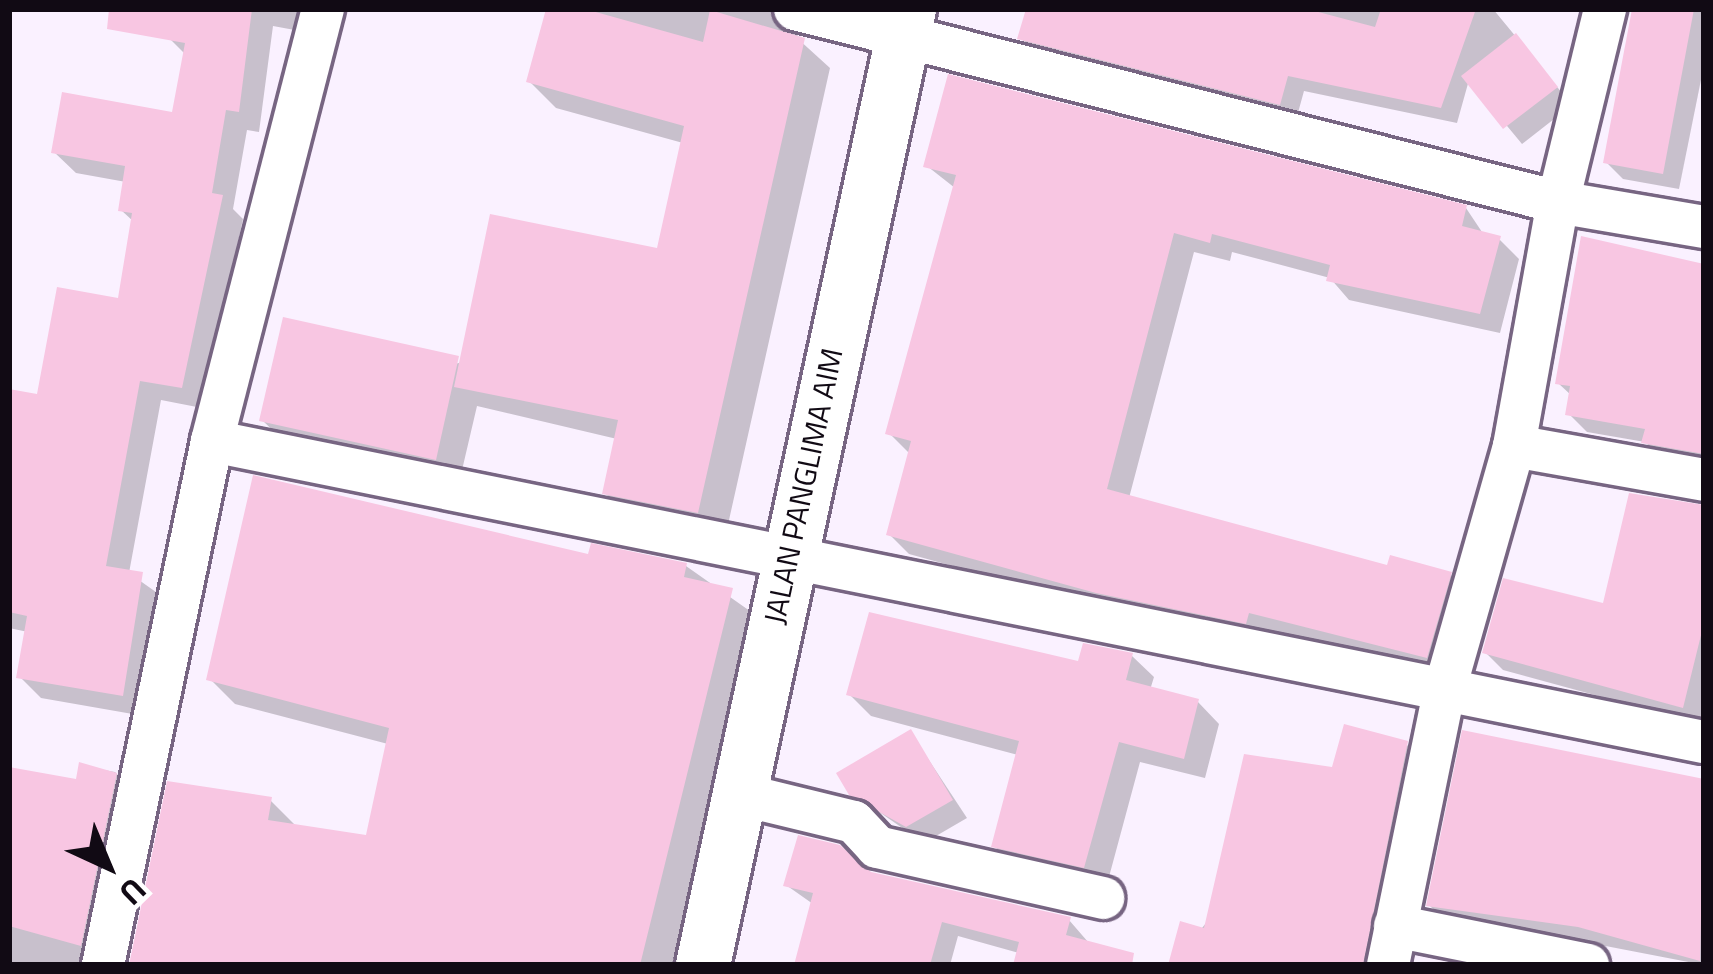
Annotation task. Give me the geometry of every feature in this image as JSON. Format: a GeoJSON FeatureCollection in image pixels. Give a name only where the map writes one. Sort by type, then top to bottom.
{"type":"FeatureCollection","features":[{"type":"Feature","properties":{"kind":"street"},"geometry":{"type":"LineString","coordinates":[[103,965],[212,441],[323,9]]}},
{"type":"Feature","properties":{"kind":"street"},"geometry":{"type":"LineString","coordinates":[[795,9],[906,21],[1558,202],[1704,227]]}},
{"type":"Feature","properties":{"kind":"street"},"geometry":{"type":"LineString","coordinates":[[1588,965],[1391,946],[1444,692],[1514,446],[1558,202],[1604,9]]}},
{"type":"Feature","properties":{"kind":"street","name":"JALAN PANGLIMA AIM"},"geometry":{"type":"LineString","coordinates":[[703,965],[906,21]]}},
{"type":"Feature","properties":{"kind":"street"},"geometry":{"type":"LineString","coordinates":[[212,441],[1704,742]]}},
{"type":"Feature","properties":{"kind":"street"},"geometry":{"type":"LineString","coordinates":[[1514,446],[1704,480]]}},
{"type":"Feature","properties":{"kind":"street"},"geometry":{"type":"LineString","coordinates":[[739,794],[854,822],[877,847],[1103,898]]}},
{"type":"Feature","properties":{"kind":"building"},"geometry":{"type":"Polygon","coordinates":[[[109,9],[252,9],[239,112],[226,110],[212,193],[223,195],[182,388],[140,381],[106,566],[143,572],[123,696],[16,678],[27,616],[9,612],[9,389],[37,394],[57,287],[118,298],[132,213],[118,211],[125,166],[51,153],[62,92],[172,112],[185,43],[107,29],[109,9]]]}},
{"type":"Feature","properties":{"kind":"building"},"geometry":{"type":"Polygon","coordinates":[[[546,9],[585,9],[703,42],[710,10],[805,38],[698,513],[602,494],[618,420],[454,387],[490,214],[657,248],[684,126],[526,82],[546,9]]]}},
{"type":"Feature","properties":{"kind":"building"},"geometry":{"type":"Polygon","coordinates":[[[1026,9],[1307,9],[1375,27],[1381,9],[1476,9],[1441,108],[1288,76],[1280,105],[1017,39],[1026,9]]]}},
{"type":"Feature","properties":{"kind":"building"},"geometry":{"type":"Polygon","coordinates":[[[1632,9],[1694,9],[1663,174],[1603,163],[1632,9]]]}},
{"type":"Feature","properties":{"kind":"building"},"geometry":{"type":"Polygon","coordinates":[[[1516,33],[1558,87],[1503,129],[1461,76],[1516,33]]]}},
{"type":"Feature","properties":{"kind":"building"},"geometry":{"type":"Polygon","coordinates":[[[948,74],[1467,205],[1462,226],[1501,236],[1480,314],[1326,281],[1330,265],[1212,234],[1210,243],[1174,233],[1107,489],[1387,565],[1390,555],[1452,572],[1427,658],[1249,613],[1246,624],[1096,593],[886,535],[911,441],[885,434],[956,175],[923,167],[948,74]]]}},
{"type":"Feature","properties":{"kind":"building"},"geometry":{"type":"Polygon","coordinates":[[[1581,236],[1704,264],[1704,454],[1641,443],[1645,429],[1565,415],[1570,386],[1555,384],[1581,236]]]}},
{"type":"Feature","properties":{"kind":"building"},"geometry":{"type":"Polygon","coordinates":[[[283,317],[459,356],[436,460],[259,421],[283,317]]]}},
{"type":"Feature","properties":{"kind":"building"},"geometry":{"type":"Polygon","coordinates":[[[253,475],[588,554],[591,543],[687,563],[684,577],[733,588],[640,965],[129,965],[167,781],[272,797],[268,820],[366,835],[389,728],[206,680],[253,475]]]}},
{"type":"Feature","properties":{"kind":"building"},"geometry":{"type":"Polygon","coordinates":[[[1629,493],[1704,505],[1704,623],[1683,708],[1482,653],[1503,578],[1603,603],[1629,493]]]}},
{"type":"Feature","properties":{"kind":"building"},"geometry":{"type":"Polygon","coordinates":[[[869,612],[1078,661],[1083,643],[1133,653],[1126,680],[1199,699],[1184,759],[1119,742],[1084,868],[991,847],[1019,741],[846,695],[869,612]]]}},
{"type":"Feature","properties":{"kind":"building"},"geometry":{"type":"Polygon","coordinates":[[[1344,724],[1408,741],[1363,965],[1168,965],[1180,921],[1204,928],[1244,754],[1332,767],[1344,724]]]}},
{"type":"Feature","properties":{"kind":"building"},"geometry":{"type":"Polygon","coordinates":[[[911,729],[953,800],[906,827],[849,795],[836,773],[911,729]]]}},
{"type":"Feature","properties":{"kind":"building"},"geometry":{"type":"Polygon","coordinates":[[[1462,730],[1704,779],[1700,961],[1578,927],[1426,906],[1462,730]]]}},
{"type":"Feature","properties":{"kind":"building"},"geometry":{"type":"Polygon","coordinates":[[[79,762],[117,773],[81,946],[9,926],[9,767],[76,779],[79,762]]]}},
{"type":"Feature","properties":{"kind":"building"},"geometry":{"type":"Polygon","coordinates":[[[798,835],[840,845],[871,872],[1071,917],[1066,935],[1134,953],[1132,965],[1013,965],[1019,942],[942,922],[930,965],[794,965],[813,893],[783,886],[798,835]]]}}]}
